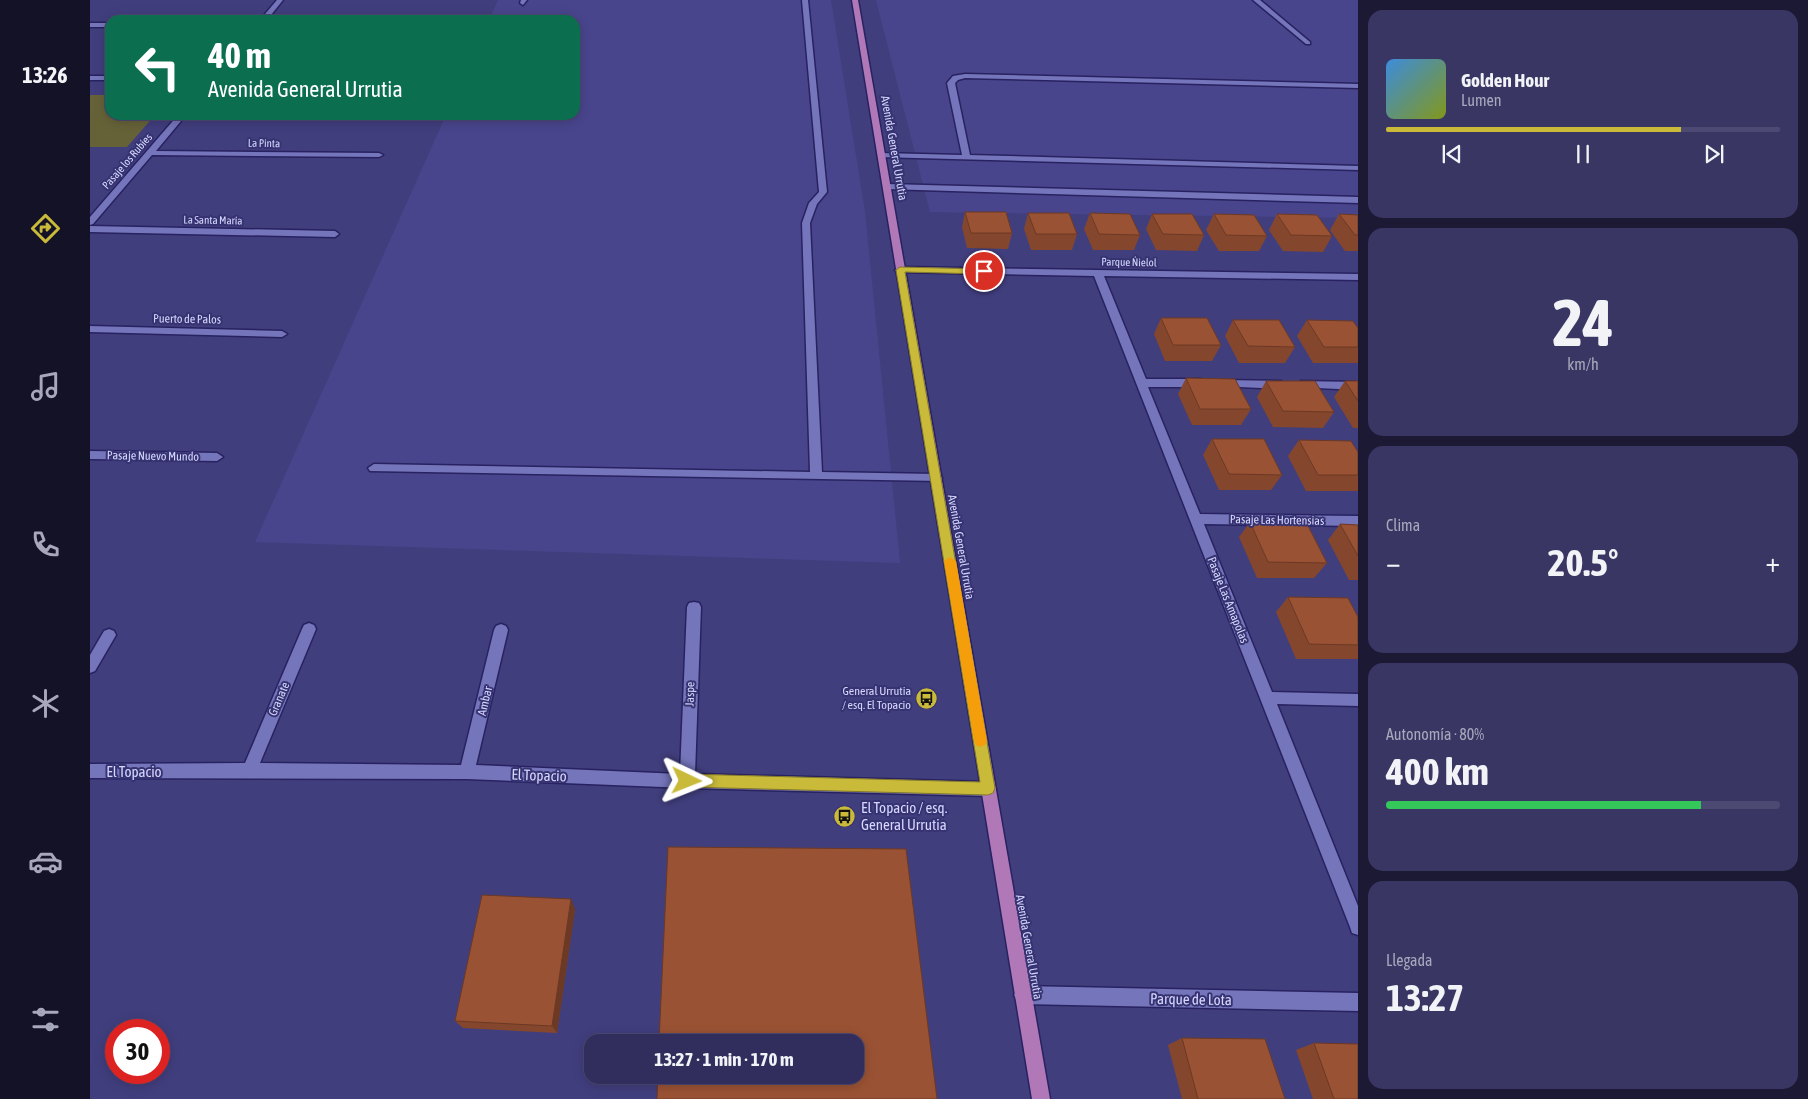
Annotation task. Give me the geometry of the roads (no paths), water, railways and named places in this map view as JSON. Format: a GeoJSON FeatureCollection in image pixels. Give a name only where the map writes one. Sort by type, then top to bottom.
{"type":"FeatureCollection","features":[{"type":"Feature","properties":{"kind":"main road","name":"Avenida General Urrutia"},"geometry":{"type":"LineString","coordinates":[[855,0],[1041,1099]]}},
{"type":"Feature","properties":{"kind":"street"},"geometry":{"type":"LineString","coordinates":[[267,15],[280,0]]}},
{"type":"Feature","properties":{"kind":"street"},"geometry":{"type":"LineString","coordinates":[[804,0],[823,192],[813,202],[806,223],[816,476]]}},
{"type":"Feature","properties":{"kind":"street"},"geometry":{"type":"LineString","coordinates":[[1256,0],[1308,43]]}},
{"type":"Feature","properties":{"kind":"street"},"geometry":{"type":"LineString","coordinates":[[90,25],[105,25]]}},
{"type":"Feature","properties":{"kind":"street"},"geometry":{"type":"LineString","coordinates":[[966,156],[951,83],[956,78],[965,76],[1358,86]]}},
{"type":"Feature","properties":{"kind":"street"},"geometry":{"type":"LineString","coordinates":[[90,78],[105,78]]}},
{"type":"Feature","properties":{"kind":"street","name":"Pasaje los Rubíes"},"geometry":{"type":"LineString","coordinates":[[90,223],[178,120]]}},
{"type":"Feature","properties":{"kind":"street","name":"La Pinta"},"geometry":{"type":"LineString","coordinates":[[150,153],[379,155]]}},
{"type":"Feature","properties":{"kind":"street"},"geometry":{"type":"LineString","coordinates":[[881,155],[1358,168]]}},
{"type":"Feature","properties":{"kind":"street"},"geometry":{"type":"LineString","coordinates":[[888,187],[1358,200]]}},
{"type":"Feature","properties":{"kind":"street","name":"La Santa María"},"geometry":{"type":"LineString","coordinates":[[90,223],[335,234]]}},
{"type":"Feature","properties":{"kind":"street","name":"Parque Ńielol"},"geometry":{"type":"LineString","coordinates":[[900,270],[1358,277]]}},
{"type":"Feature","properties":{"kind":"street","name":"Pasaje Las Amapolas"},"geometry":{"type":"LineString","coordinates":[[1098,273],[1358,927]]}},
{"type":"Feature","properties":{"kind":"street","name":"Puerto de Palos"},"geometry":{"type":"LineString","coordinates":[[90,329],[282,334]]}},
{"type":"Feature","properties":{"kind":"street"},"geometry":{"type":"LineString","coordinates":[[1141,382],[1358,386]]}},
{"type":"Feature","properties":{"kind":"street","name":"Pasaje Nuevo Mundo"},"geometry":{"type":"LineString","coordinates":[[90,455],[216,457]]}},
{"type":"Feature","properties":{"kind":"street"},"geometry":{"type":"LineString","coordinates":[[374,468],[936,478]]}},
{"type":"Feature","properties":{"kind":"street","name":"Pasaje Las Hortensias"},"geometry":{"type":"LineString","coordinates":[[1196,518],[1358,521]]}},
{"type":"Feature","properties":{"kind":"street","name":"Jaspe"},"geometry":{"type":"LineString","coordinates":[[687,781],[694,607]]}},
{"type":"Feature","properties":{"kind":"street","name":"Granate"},"geometry":{"type":"LineString","coordinates":[[250,770],[309,629]]}},
{"type":"Feature","properties":{"kind":"street","name":"Ambar"},"geometry":{"type":"LineString","coordinates":[[468,772],[501,630]]}},
{"type":"Feature","properties":{"kind":"street"},"geometry":{"type":"LineString","coordinates":[[90,667],[109,635]]}},
{"type":"Feature","properties":{"kind":"street"},"geometry":{"type":"LineString","coordinates":[[1267,698],[1358,700]]}},
{"type":"Feature","properties":{"kind":"street","name":"El Topacio"},"geometry":{"type":"LineString","coordinates":[[90,771],[468,772],[687,781],[988,788]]}},
{"type":"Feature","properties":{"kind":"street","name":"Parque de Lota"},"geometry":{"type":"LineString","coordinates":[[1024,996],[1358,1002]]}},
{"type":"Feature","properties":{"kind":"place","name":"General Urrutia / esq. El Topacio"},"geometry":{"type":"Point","coordinates":[927,698]}},
{"type":"Feature","properties":{"kind":"place","name":"El Topacio / esq. General Urrutia"},"geometry":{"type":"Point","coordinates":[845,816]}}]}
